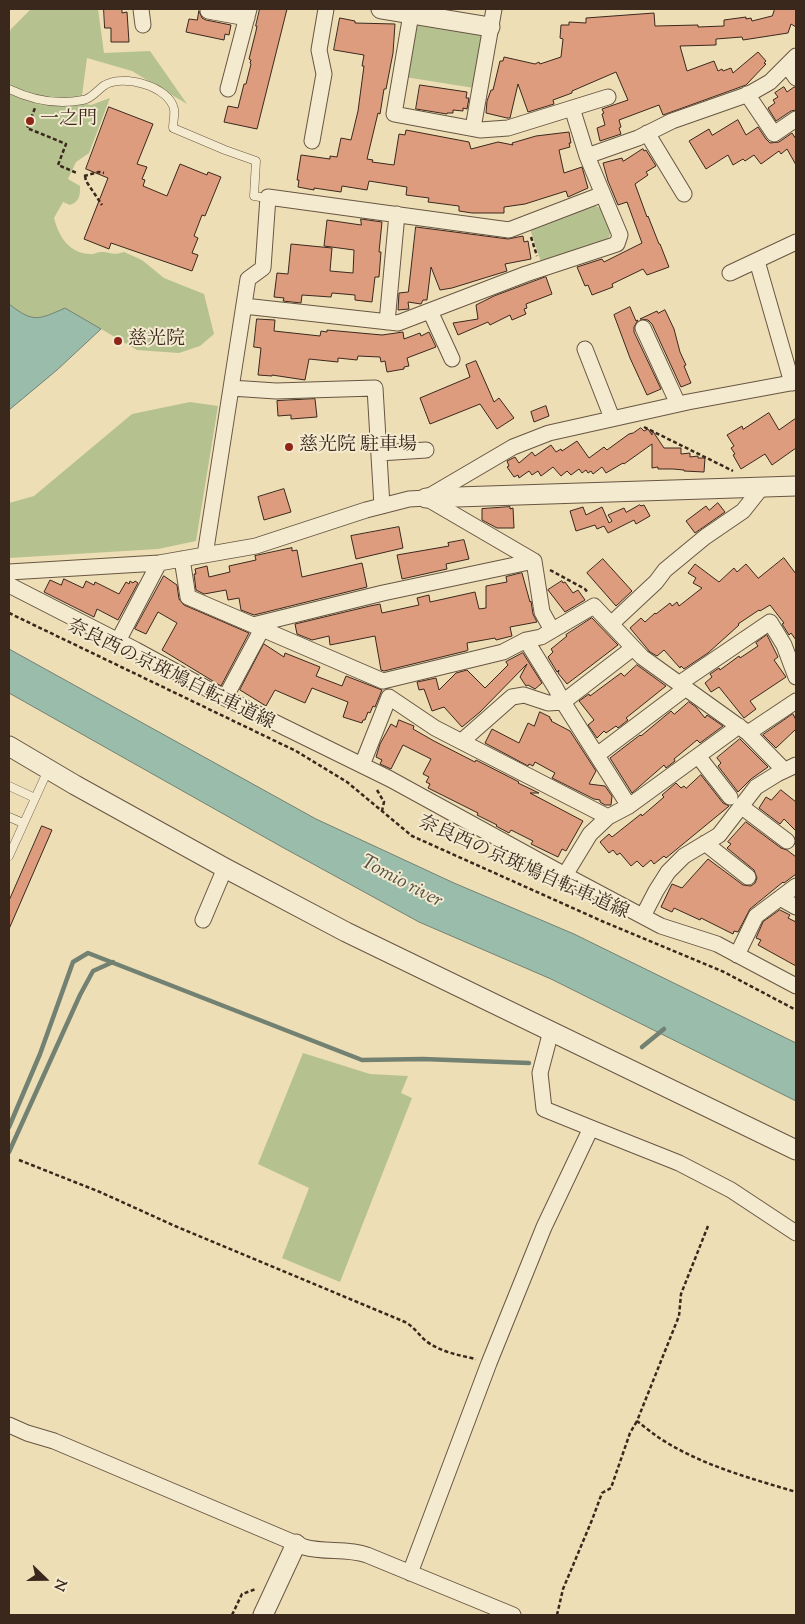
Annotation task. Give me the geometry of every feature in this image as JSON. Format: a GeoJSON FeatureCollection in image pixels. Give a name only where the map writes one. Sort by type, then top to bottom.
{"type":"FeatureCollection","features":[{"type":"Feature","properties":{"kind":"street"},"geometry":{"type":"LineString","coordinates":[[141,9],[143,25]]}},
{"type":"Feature","properties":{"kind":"street"},"geometry":{"type":"LineString","coordinates":[[312,141],[324,74],[319,50],[326,9]]}},
{"type":"Feature","properties":{"kind":"street"},"geometry":{"type":"LineString","coordinates":[[381,9],[411,14],[492,18],[472,128]]}},
{"type":"Feature","properties":{"kind":"street"},"geometry":{"type":"LineString","coordinates":[[208,11],[248,13],[228,89]]}},
{"type":"Feature","properties":{"kind":"street"},"geometry":{"type":"LineString","coordinates":[[411,14],[394,114],[490,130],[508,128],[608,97]]}},
{"type":"Feature","properties":{"kind":"street"},"geometry":{"type":"LineString","coordinates":[[792,61],[796,78]]}},
{"type":"Feature","properties":{"kind":"street"},"geometry":{"type":"LineString","coordinates":[[587,156],[620,146],[672,120],[747,94],[770,82],[792,61]]}},
{"type":"Feature","properties":{"kind":"street"},"geometry":{"type":"LineString","coordinates":[[747,94],[774,134],[796,119]]}},
{"type":"Feature","properties":{"kind":"street"},"geometry":{"type":"LineString","coordinates":[[244,306],[398,323],[541,269],[617,244],[620,236],[587,156],[572,108]]}},
{"type":"Feature","properties":{"kind":"street"},"geometry":{"type":"LineString","coordinates":[[647,133],[684,194]]}},
{"type":"Feature","properties":{"kind":"street"},"geometry":{"type":"LineString","coordinates":[[204,555],[225,453],[231,388],[248,279],[263,268],[264,197],[509,230],[603,194]]}},
{"type":"Feature","properties":{"kind":"street"},"geometry":{"type":"LineString","coordinates":[[387,322],[396,214]]}},
{"type":"Feature","properties":{"kind":"street"},"geometry":{"type":"LineString","coordinates":[[730,273],[796,242]]}},
{"type":"Feature","properties":{"kind":"street"},"geometry":{"type":"LineString","coordinates":[[426,498],[513,447],[549,433],[678,404],[794,383],[757,260]]}},
{"type":"Feature","properties":{"kind":"street"},"geometry":{"type":"LineString","coordinates":[[430,311],[452,359]]}},
{"type":"Feature","properties":{"kind":"street"},"geometry":{"type":"LineString","coordinates":[[643,328],[678,404]]}},
{"type":"Feature","properties":{"kind":"street"},"geometry":{"type":"LineString","coordinates":[[585,349],[616,417]]}},
{"type":"Feature","properties":{"kind":"street"},"geometry":{"type":"LineString","coordinates":[[231,388],[276,391],[374,388],[382,506]]}},
{"type":"Feature","properties":{"kind":"street"},"geometry":{"type":"LineString","coordinates":[[379,453],[426,450]]}},
{"type":"Feature","properties":{"kind":"street"},"geometry":{"type":"LineString","coordinates":[[9,572],[159,563],[256,546],[409,499],[796,486]]}},
{"type":"Feature","properties":{"kind":"street"},"geometry":{"type":"LineString","coordinates":[[611,624],[656,582],[664,570],[743,511],[762,487]]}},
{"type":"Feature","properties":{"kind":"street"},"geometry":{"type":"LineString","coordinates":[[426,498],[534,561]]}},
{"type":"Feature","properties":{"kind":"street"},"geometry":{"type":"LineString","coordinates":[[182,559],[188,597],[383,681],[503,652],[526,640],[541,637],[594,606],[642,657],[744,730],[790,768],[756,787],[736,802],[719,835],[684,856],[668,872],[643,916]]}},
{"type":"Feature","properties":{"kind":"street"},"geometry":{"type":"LineString","coordinates":[[225,698],[258,627],[383,593],[534,561]]}},
{"type":"Feature","properties":{"kind":"street"},"geometry":{"type":"LineString","coordinates":[[534,561],[542,612],[552,630]]}},
{"type":"Feature","properties":{"kind":"street"},"geometry":{"type":"LineString","coordinates":[[118,641],[159,563]]}},
{"type":"Feature","properties":{"kind":"street"},"geometry":{"type":"LineString","coordinates":[[9,585],[225,698],[390,780],[661,926],[717,944],[796,986]]}},
{"type":"Feature","properties":{"kind":"street"},"geometry":{"type":"LineString","coordinates":[[597,755],[683,686],[770,622],[784,645],[796,677]]}},
{"type":"Feature","properties":{"kind":"street"},"geometry":{"type":"LineString","coordinates":[[526,640],[629,806]]}},
{"type":"Feature","properties":{"kind":"street"},"geometry":{"type":"LineString","coordinates":[[462,741],[512,697],[524,695],[548,704],[563,702],[633,648]]}},
{"type":"Feature","properties":{"kind":"street"},"geometry":{"type":"LineString","coordinates":[[362,766],[388,697],[435,728],[608,817]]}},
{"type":"Feature","properties":{"kind":"street"},"geometry":{"type":"LineString","coordinates":[[565,875],[590,834],[608,817],[629,806],[698,756],[796,701]]}},
{"type":"Feature","properties":{"kind":"street"},"geometry":{"type":"LineString","coordinates":[[9,746],[48,770],[225,868],[346,932],[796,1150]]}},
{"type":"Feature","properties":{"kind":"street"},"geometry":{"type":"LineString","coordinates":[[698,756],[736,802],[787,842]]}},
{"type":"Feature","properties":{"kind":"street"},"geometry":{"type":"LineString","coordinates":[[705,843],[748,877]]}},
{"type":"Feature","properties":{"kind":"street"},"geometry":{"type":"LineString","coordinates":[[203,920],[225,868]]}},
{"type":"Feature","properties":{"kind":"street"},"geometry":{"type":"LineString","coordinates":[[737,955],[756,916],[796,886]]}},
{"type":"Feature","properties":{"kind":"street"},"geometry":{"type":"LineString","coordinates":[[780,898],[796,907]]}},
{"type":"Feature","properties":{"kind":"street"},"geometry":{"type":"LineString","coordinates":[[551,1031],[540,1073],[544,1109],[678,1163],[731,1190],[796,1233]]}},
{"type":"Feature","properties":{"kind":"street"},"geometry":{"type":"LineString","coordinates":[[410,1573],[489,1363],[544,1227],[591,1128]]}},
{"type":"Feature","properties":{"kind":"street"},"geometry":{"type":"LineString","coordinates":[[9,1425],[27,1433],[54,1441],[296,1544],[312,1550],[357,1552],[513,1615]]}},
{"type":"Feature","properties":{"kind":"street"},"geometry":{"type":"LineString","coordinates":[[263,1615],[296,1544]]}},
{"type":"Feature","properties":{"kind":"lane"},"geometry":{"type":"LineString","coordinates":[[9,89],[38,100],[67,102],[86,100],[106,84],[122,81],[147,84],[159,90],[170,102],[174,110],[173,128],[256,161],[254,196],[264,197]]}},
{"type":"Feature","properties":{"kind":"lane"},"geometry":{"type":"LineString","coordinates":[[9,856],[48,770]]}},
{"type":"Feature","properties":{"kind":"lane"},"geometry":{"type":"LineString","coordinates":[[9,786],[35,798]]}},
{"type":"Feature","properties":{"kind":"lane"},"geometry":{"type":"LineString","coordinates":[[9,817],[23,824]]}},
{"type":"Feature","properties":{"kind":"path"},"geometry":{"type":"LineString","coordinates":[[29,124],[27,128],[66,144],[58,165],[76,173]]}},
{"type":"Feature","properties":{"kind":"path"},"geometry":{"type":"LineString","coordinates":[[102,205],[84,176],[99,172],[104,173]]}},
{"type":"Feature","properties":{"kind":"path"},"geometry":{"type":"LineString","coordinates":[[526,223],[541,269]]}},
{"type":"Feature","properties":{"kind":"path"},"geometry":{"type":"LineString","coordinates":[[616,417],[736,473]]}},
{"type":"Feature","properties":{"kind":"path"},"geometry":{"type":"LineString","coordinates":[[534,561],[585,589],[592,597],[594,606]]}},
{"type":"Feature","properties":{"kind":"path","name":"奈良西の京斑鳩自転車道線"},"geometry":{"type":"LineString","coordinates":[[9,613],[296,751],[346,782],[412,836],[604,922],[724,972],[796,1010]]}},
{"type":"Feature","properties":{"kind":"path"},"geometry":{"type":"LineString","coordinates":[[19,1160],[100,1192],[175,1226],[406,1322],[428,1342],[444,1351],[489,1363]]}},
{"type":"Feature","properties":{"kind":"path"},"geometry":{"type":"LineString","coordinates":[[557,1615],[563,1590],[602,1493],[611,1488],[627,1440],[637,1421],[679,1316],[681,1294],[708,1226]]}},
{"type":"Feature","properties":{"kind":"path"},"geometry":{"type":"LineString","coordinates":[[637,1421],[652,1433],[683,1451],[734,1472],[796,1492]]}},
{"type":"Feature","properties":{"kind":"path"},"geometry":{"type":"LineString","coordinates":[[232,1615],[242,1594],[258,1589]]}},
{"type":"Feature","properties":{"kind":"green space"},"geometry":{"type":"Polygon","coordinates":[[[31,9],[98,9],[104,53],[150,51],[187,104],[132,71],[87,58],[81,103],[91,105],[110,98],[89,153],[76,162],[68,179],[80,186],[79,198],[70,205],[63,202],[54,218],[59,232],[66,243],[76,251],[91,254],[124,252],[142,260],[164,278],[204,294],[214,334],[200,346],[179,353],[137,350],[65,308],[36,318],[24,314],[9,304],[9,34],[11,29],[31,9]]]}},
{"type":"Feature","properties":{"kind":"green space"},"geometry":{"type":"Polygon","coordinates":[[[421,21],[478,32],[483,40],[474,88],[405,77],[414,28],[421,21]]]}},
{"type":"Feature","properties":{"kind":"green space"},"geometry":{"type":"Polygon","coordinates":[[[592,205],[601,208],[611,231],[608,240],[541,262],[530,229],[592,205]]]}},
{"type":"Feature","properties":{"kind":"green space"},"geometry":{"type":"Polygon","coordinates":[[[190,402],[218,406],[196,541],[158,549],[9,558],[9,503],[34,496],[132,414],[190,402]]]}},
{"type":"Feature","properties":{"kind":"green space"},"geometry":{"type":"Polygon","coordinates":[[[303,1053],[370,1074],[408,1076],[401,1093],[412,1098],[340,1282],[282,1258],[309,1188],[258,1164],[303,1053]]]}},
{"type":"Feature","properties":{"kind":"water"},"geometry":{"type":"Polygon","coordinates":[[[9,304],[24,314],[36,318],[65,308],[101,329],[57,370],[9,410],[9,304]]]}},
{"type":"Feature","properties":{"kind":"water","name":"Tomio river"},"geometry":{"type":"Polygon","coordinates":[[[9,649],[316,819],[454,883],[574,934],[796,1043],[796,1101],[551,979],[419,922],[9,693],[9,649]]]}},
{"type":"Feature","properties":{"kind":"building"},"geometry":{"type":"Polygon","coordinates":[[[104,9],[122,9],[122,13],[127,12],[129,42],[111,42],[111,28],[105,28],[104,9]]]}},
{"type":"Feature","properties":{"kind":"building"},"geometry":{"type":"Polygon","coordinates":[[[260,9],[287,9],[257,129],[224,122],[228,106],[238,108],[244,84],[246,84],[251,64],[249,59],[260,9]]]}},
{"type":"Feature","properties":{"kind":"building"},"geometry":{"type":"Polygon","coordinates":[[[775,9],[796,9],[796,27],[791,24],[788,33],[743,40],[742,37],[716,39],[716,45],[680,46],[687,71],[714,61],[718,71],[731,68],[733,73],[758,52],[766,61],[764,63],[766,64],[746,85],[663,115],[659,105],[619,120],[621,134],[600,141],[597,128],[605,125],[602,109],[628,100],[616,72],[553,100],[554,104],[528,112],[518,84],[510,118],[486,113],[487,101],[491,90],[493,90],[500,61],[503,61],[504,57],[535,64],[539,62],[540,64],[561,57],[563,39],[560,38],[561,25],[569,25],[569,22],[586,23],[586,18],[654,13],[655,26],[724,26],[724,20],[746,17],[746,19],[751,18],[752,21],[772,16],[775,9]]]}},
{"type":"Feature","properties":{"kind":"building"},"geometry":{"type":"Polygon","coordinates":[[[199,11],[202,18],[206,20],[231,25],[229,35],[225,34],[224,40],[186,32],[189,19],[197,20],[199,11]]]}},
{"type":"Feature","properties":{"kind":"building"},"geometry":{"type":"Polygon","coordinates":[[[340,18],[355,21],[355,23],[395,24],[393,53],[386,89],[384,89],[380,114],[378,113],[367,159],[373,160],[372,162],[394,165],[399,134],[405,135],[406,130],[469,142],[471,149],[498,142],[513,145],[512,143],[536,136],[569,132],[570,147],[559,150],[564,173],[582,167],[588,188],[568,197],[566,191],[525,204],[504,207],[504,213],[472,213],[459,211],[459,206],[428,202],[429,198],[406,195],[407,187],[369,181],[367,190],[342,186],[341,192],[298,187],[299,180],[297,180],[301,155],[330,159],[330,156],[337,157],[341,138],[351,140],[358,111],[364,55],[334,50],[340,18]]]}},
{"type":"Feature","properties":{"kind":"building"},"geometry":{"type":"Polygon","coordinates":[[[420,85],[467,92],[466,98],[469,98],[467,109],[463,108],[463,111],[453,110],[453,113],[447,114],[416,109],[420,85]]]}},
{"type":"Feature","properties":{"kind":"building"},"geometry":{"type":"Polygon","coordinates":[[[784,87],[787,92],[796,87],[796,110],[791,111],[776,121],[768,108],[775,103],[773,100],[778,97],[775,93],[784,87]]]}},
{"type":"Feature","properties":{"kind":"building"},"geometry":{"type":"Polygon","coordinates":[[[109,107],[153,124],[137,164],[147,167],[142,179],[145,180],[143,186],[167,196],[180,164],[207,175],[208,172],[221,177],[205,216],[202,215],[194,236],[198,238],[192,253],[198,255],[192,271],[111,243],[109,249],[84,239],[108,178],[86,169],[109,107]]]}},
{"type":"Feature","properties":{"kind":"building"},"geometry":{"type":"Polygon","coordinates":[[[738,120],[746,135],[758,127],[770,143],[779,142],[792,133],[796,139],[796,165],[787,149],[781,154],[779,151],[761,164],[754,155],[745,161],[743,159],[733,165],[728,155],[706,169],[689,141],[709,129],[712,135],[738,120]]]}},
{"type":"Feature","properties":{"kind":"building"},"geometry":{"type":"Polygon","coordinates":[[[643,149],[644,151],[646,150],[656,166],[646,172],[648,175],[635,184],[669,267],[647,275],[643,269],[612,284],[613,287],[592,295],[588,285],[585,286],[577,267],[602,259],[604,262],[642,243],[627,202],[618,205],[603,163],[622,158],[623,161],[643,149]]]}},
{"type":"Feature","properties":{"kind":"building"},"geometry":{"type":"Polygon","coordinates":[[[361,219],[382,222],[379,277],[375,277],[372,302],[355,300],[355,295],[332,293],[331,297],[302,295],[301,303],[283,301],[284,298],[274,297],[277,273],[288,274],[291,244],[332,248],[330,271],[353,273],[354,250],[324,246],[327,220],[361,225],[361,219]]]}},
{"type":"Feature","properties":{"kind":"building"},"geometry":{"type":"Polygon","coordinates":[[[416,227],[508,239],[523,236],[524,242],[528,241],[531,259],[505,264],[507,271],[440,290],[431,267],[427,300],[423,300],[421,304],[408,302],[409,309],[398,310],[399,293],[408,292],[416,227]]]}},
{"type":"Feature","properties":{"kind":"building"},"geometry":{"type":"Polygon","coordinates":[[[546,277],[552,294],[526,304],[527,308],[524,309],[526,314],[512,320],[510,315],[490,325],[488,322],[458,335],[453,323],[478,319],[476,305],[494,296],[546,277]]]}},
{"type":"Feature","properties":{"kind":"building"},"geometry":{"type":"Polygon","coordinates":[[[630,307],[636,321],[638,320],[634,327],[634,332],[661,389],[647,395],[630,358],[614,315],[630,307]]]}},
{"type":"Feature","properties":{"kind":"building"},"geometry":{"type":"Polygon","coordinates":[[[665,310],[674,329],[680,352],[686,365],[684,366],[691,383],[681,387],[652,324],[648,320],[640,319],[657,311],[658,313],[665,310]]]}},
{"type":"Feature","properties":{"kind":"building"},"geometry":{"type":"Polygon","coordinates":[[[257,319],[275,320],[274,331],[320,336],[321,331],[327,332],[327,330],[382,335],[403,332],[404,339],[420,333],[421,336],[429,332],[436,347],[407,358],[409,366],[404,367],[404,369],[387,372],[385,361],[381,362],[380,357],[358,356],[357,360],[338,358],[338,362],[309,359],[305,380],[258,375],[261,348],[254,347],[257,319]]]}},
{"type":"Feature","properties":{"kind":"building"},"geometry":{"type":"Polygon","coordinates":[[[476,361],[494,402],[499,398],[514,418],[497,429],[480,404],[430,424],[420,398],[470,377],[466,365],[476,361]]]}},
{"type":"Feature","properties":{"kind":"building"},"geometry":{"type":"Polygon","coordinates":[[[315,399],[317,417],[291,419],[291,415],[278,416],[277,401],[315,399]]]}},
{"type":"Feature","properties":{"kind":"building"},"geometry":{"type":"Polygon","coordinates":[[[546,406],[549,416],[534,422],[531,412],[546,406]]]}},
{"type":"Feature","properties":{"kind":"building"},"geometry":{"type":"Polygon","coordinates":[[[769,413],[779,430],[796,418],[796,448],[772,465],[765,454],[741,469],[733,455],[735,454],[731,448],[734,446],[727,435],[742,426],[743,429],[769,413]]]}},
{"type":"Feature","properties":{"kind":"building"},"geometry":{"type":"Polygon","coordinates":[[[641,428],[644,431],[648,429],[652,435],[652,430],[664,448],[681,448],[681,454],[690,453],[690,457],[698,456],[698,458],[705,458],[704,472],[652,468],[652,444],[624,464],[606,473],[602,467],[593,474],[591,471],[588,473],[586,470],[582,473],[579,469],[571,475],[567,471],[561,476],[553,467],[541,476],[538,471],[532,475],[529,471],[519,478],[518,475],[514,477],[507,467],[509,466],[507,461],[515,457],[519,463],[532,452],[535,456],[551,445],[556,452],[561,449],[562,451],[577,441],[589,458],[604,447],[607,450],[641,428]]]}},
{"type":"Feature","properties":{"kind":"building"},"geometry":{"type":"Polygon","coordinates":[[[284,489],[291,512],[264,520],[258,497],[284,489]]]}},
{"type":"Feature","properties":{"kind":"building"},"geometry":{"type":"Polygon","coordinates":[[[718,503],[725,512],[695,533],[686,521],[706,506],[709,510],[718,503]]]}},
{"type":"Feature","properties":{"kind":"building"},"geometry":{"type":"Polygon","coordinates":[[[644,505],[650,516],[636,524],[634,520],[608,533],[604,526],[597,529],[595,525],[576,531],[570,511],[583,507],[586,515],[602,507],[609,523],[612,521],[608,515],[624,508],[626,512],[644,505]]]}},
{"type":"Feature","properties":{"kind":"building"},"geometry":{"type":"Polygon","coordinates":[[[510,507],[510,509],[513,508],[514,528],[497,528],[482,520],[482,509],[510,507]]]}},
{"type":"Feature","properties":{"kind":"building"},"geometry":{"type":"Polygon","coordinates":[[[399,527],[403,548],[356,559],[351,536],[399,527]]]}},
{"type":"Feature","properties":{"kind":"building"},"geometry":{"type":"Polygon","coordinates":[[[464,540],[469,559],[446,564],[447,569],[402,579],[397,555],[449,546],[448,543],[464,540]]]}},
{"type":"Feature","properties":{"kind":"building"},"geometry":{"type":"Polygon","coordinates":[[[292,548],[292,551],[297,550],[302,577],[362,563],[367,587],[254,615],[241,610],[239,598],[228,600],[226,590],[204,594],[196,590],[195,569],[207,566],[209,577],[230,572],[229,566],[256,560],[255,556],[292,548]]]}},
{"type":"Feature","properties":{"kind":"building"},"geometry":{"type":"Polygon","coordinates":[[[784,558],[796,574],[796,640],[791,633],[789,635],[782,624],[784,623],[770,605],[738,624],[708,653],[684,669],[681,666],[680,668],[664,650],[657,656],[650,652],[630,628],[641,618],[645,622],[670,603],[672,606],[677,602],[679,606],[702,588],[693,583],[696,578],[688,573],[695,564],[719,582],[734,568],[737,572],[746,564],[758,578],[784,558]]]}},
{"type":"Feature","properties":{"kind":"building"},"geometry":{"type":"Polygon","coordinates":[[[603,559],[632,591],[616,606],[587,573],[603,559]]]}},
{"type":"Feature","properties":{"kind":"building"},"geometry":{"type":"Polygon","coordinates":[[[522,573],[537,622],[510,627],[512,636],[467,643],[468,650],[466,651],[384,671],[381,670],[375,636],[330,645],[329,636],[312,640],[297,634],[295,624],[380,604],[382,613],[419,605],[417,598],[429,595],[430,602],[475,592],[479,609],[486,608],[486,586],[507,582],[506,577],[522,573]]]}},
{"type":"Feature","properties":{"kind":"building"},"geometry":{"type":"Polygon","coordinates":[[[164,576],[177,585],[179,599],[184,605],[249,633],[221,686],[162,650],[177,623],[158,612],[146,634],[135,629],[164,576]]]}},
{"type":"Feature","properties":{"kind":"building"},"geometry":{"type":"Polygon","coordinates":[[[64,579],[83,588],[86,581],[94,585],[95,582],[119,594],[126,582],[129,584],[130,581],[133,583],[135,581],[138,583],[118,620],[97,609],[94,617],[44,592],[50,580],[61,585],[64,579]]]}},
{"type":"Feature","properties":{"kind":"building"},"geometry":{"type":"Polygon","coordinates":[[[562,581],[563,583],[565,582],[573,593],[578,590],[585,600],[565,612],[548,590],[562,581]]]}},
{"type":"Feature","properties":{"kind":"building"},"geometry":{"type":"Polygon","coordinates":[[[592,618],[618,645],[567,684],[558,673],[559,670],[557,672],[548,657],[553,652],[551,649],[566,635],[592,618]]]}},
{"type":"Feature","properties":{"kind":"building"},"geometry":{"type":"Polygon","coordinates":[[[767,635],[778,657],[774,660],[786,677],[750,701],[756,709],[744,718],[719,687],[711,692],[705,683],[712,677],[710,674],[719,668],[720,670],[739,656],[740,658],[758,646],[756,643],[767,635]]]}},
{"type":"Feature","properties":{"kind":"building"},"geometry":{"type":"Polygon","coordinates":[[[264,644],[284,657],[285,653],[320,667],[316,676],[342,686],[346,676],[382,690],[375,707],[373,706],[370,713],[368,712],[362,723],[343,717],[348,702],[312,688],[305,703],[275,690],[266,706],[240,690],[264,644]]]}},
{"type":"Feature","properties":{"kind":"building"},"geometry":{"type":"Polygon","coordinates":[[[523,653],[542,683],[535,689],[528,685],[526,686],[520,677],[527,664],[480,712],[462,727],[444,707],[432,711],[424,689],[419,690],[417,682],[436,678],[439,690],[456,673],[467,670],[485,688],[508,665],[506,662],[523,653]]]}},
{"type":"Feature","properties":{"kind":"building"},"geometry":{"type":"Polygon","coordinates":[[[637,665],[666,686],[626,718],[628,720],[618,728],[616,726],[606,733],[604,731],[597,738],[588,725],[594,720],[579,701],[589,694],[590,696],[621,673],[624,676],[637,665]]]}},
{"type":"Feature","properties":{"kind":"building"},"geometry":{"type":"Polygon","coordinates":[[[689,702],[705,718],[707,715],[723,726],[700,743],[697,740],[674,759],[675,761],[666,768],[664,765],[632,793],[610,758],[671,711],[674,714],[689,702]]]}},
{"type":"Feature","properties":{"kind":"building"},"geometry":{"type":"Polygon","coordinates":[[[540,712],[550,717],[551,721],[570,731],[596,771],[589,784],[605,786],[612,796],[611,805],[605,805],[600,800],[594,799],[552,778],[555,773],[535,762],[533,766],[529,764],[528,766],[485,743],[492,729],[519,743],[528,723],[534,726],[540,712]]]}},
{"type":"Feature","properties":{"kind":"building"},"geometry":{"type":"Polygon","coordinates":[[[793,714],[796,720],[796,729],[776,748],[763,735],[793,714]]]}},
{"type":"Feature","properties":{"kind":"building"},"geometry":{"type":"Polygon","coordinates":[[[399,720],[414,726],[413,729],[434,741],[519,782],[539,793],[530,793],[583,821],[566,851],[562,849],[558,857],[531,844],[533,841],[511,830],[509,833],[477,815],[478,813],[428,788],[430,784],[426,782],[429,777],[423,774],[431,759],[403,745],[391,769],[380,764],[382,760],[376,757],[380,744],[391,724],[396,727],[399,720]]]}},
{"type":"Feature","properties":{"kind":"building"},"geometry":{"type":"Polygon","coordinates":[[[740,739],[768,767],[751,779],[738,792],[718,766],[721,763],[717,758],[740,739]]]}},
{"type":"Feature","properties":{"kind":"building"},"geometry":{"type":"Polygon","coordinates":[[[701,775],[723,803],[729,806],[666,858],[664,856],[654,864],[651,860],[643,867],[637,861],[631,866],[620,853],[617,855],[613,850],[609,853],[600,842],[609,834],[612,837],[641,814],[642,816],[664,797],[662,795],[676,783],[681,788],[684,786],[686,788],[701,775]]]}},
{"type":"Feature","properties":{"kind":"building"},"geometry":{"type":"Polygon","coordinates":[[[781,790],[796,802],[796,831],[784,819],[780,824],[759,808],[766,797],[771,800],[781,790]]]}},
{"type":"Feature","properties":{"kind":"building"},"geometry":{"type":"Polygon","coordinates":[[[746,822],[796,857],[796,874],[783,882],[750,909],[738,932],[734,931],[733,934],[701,918],[700,920],[674,908],[672,912],[661,907],[672,884],[682,888],[708,859],[743,885],[751,886],[755,883],[757,878],[754,870],[727,848],[731,844],[728,842],[746,822]]]}},
{"type":"Feature","properties":{"kind":"building"},"geometry":{"type":"Polygon","coordinates":[[[42,826],[52,830],[9,929],[9,901],[42,826]]]}},
{"type":"Feature","properties":{"kind":"building"},"geometry":{"type":"Polygon","coordinates":[[[780,910],[790,915],[788,918],[796,922],[796,966],[758,945],[761,940],[756,938],[763,922],[780,910]]]}},
{"type":"Feature","properties":{"kind":"waterway"},"geometry":{"type":"LineString","coordinates":[[9,1127],[40,1054],[73,962],[88,953],[362,1060],[423,1059],[529,1063]]}},
{"type":"Feature","properties":{"kind":"waterway"},"geometry":{"type":"LineString","coordinates":[[9,1152],[80,995],[93,971],[113,962]]}},
{"type":"Feature","properties":{"kind":"waterway"},"geometry":{"type":"LineString","coordinates":[[642,1047],[664,1029]]}},
{"type":"Feature","properties":{"kind":"place","name":"一之門"},"geometry":{"type":"Point","coordinates":[30,121]}},
{"type":"Feature","properties":{"kind":"place","name":"慈光院"},"geometry":{"type":"Point","coordinates":[118,341]}},
{"type":"Feature","properties":{"kind":"place","name":"慈光院 駐車場"},"geometry":{"type":"Point","coordinates":[289,447]}}]}
